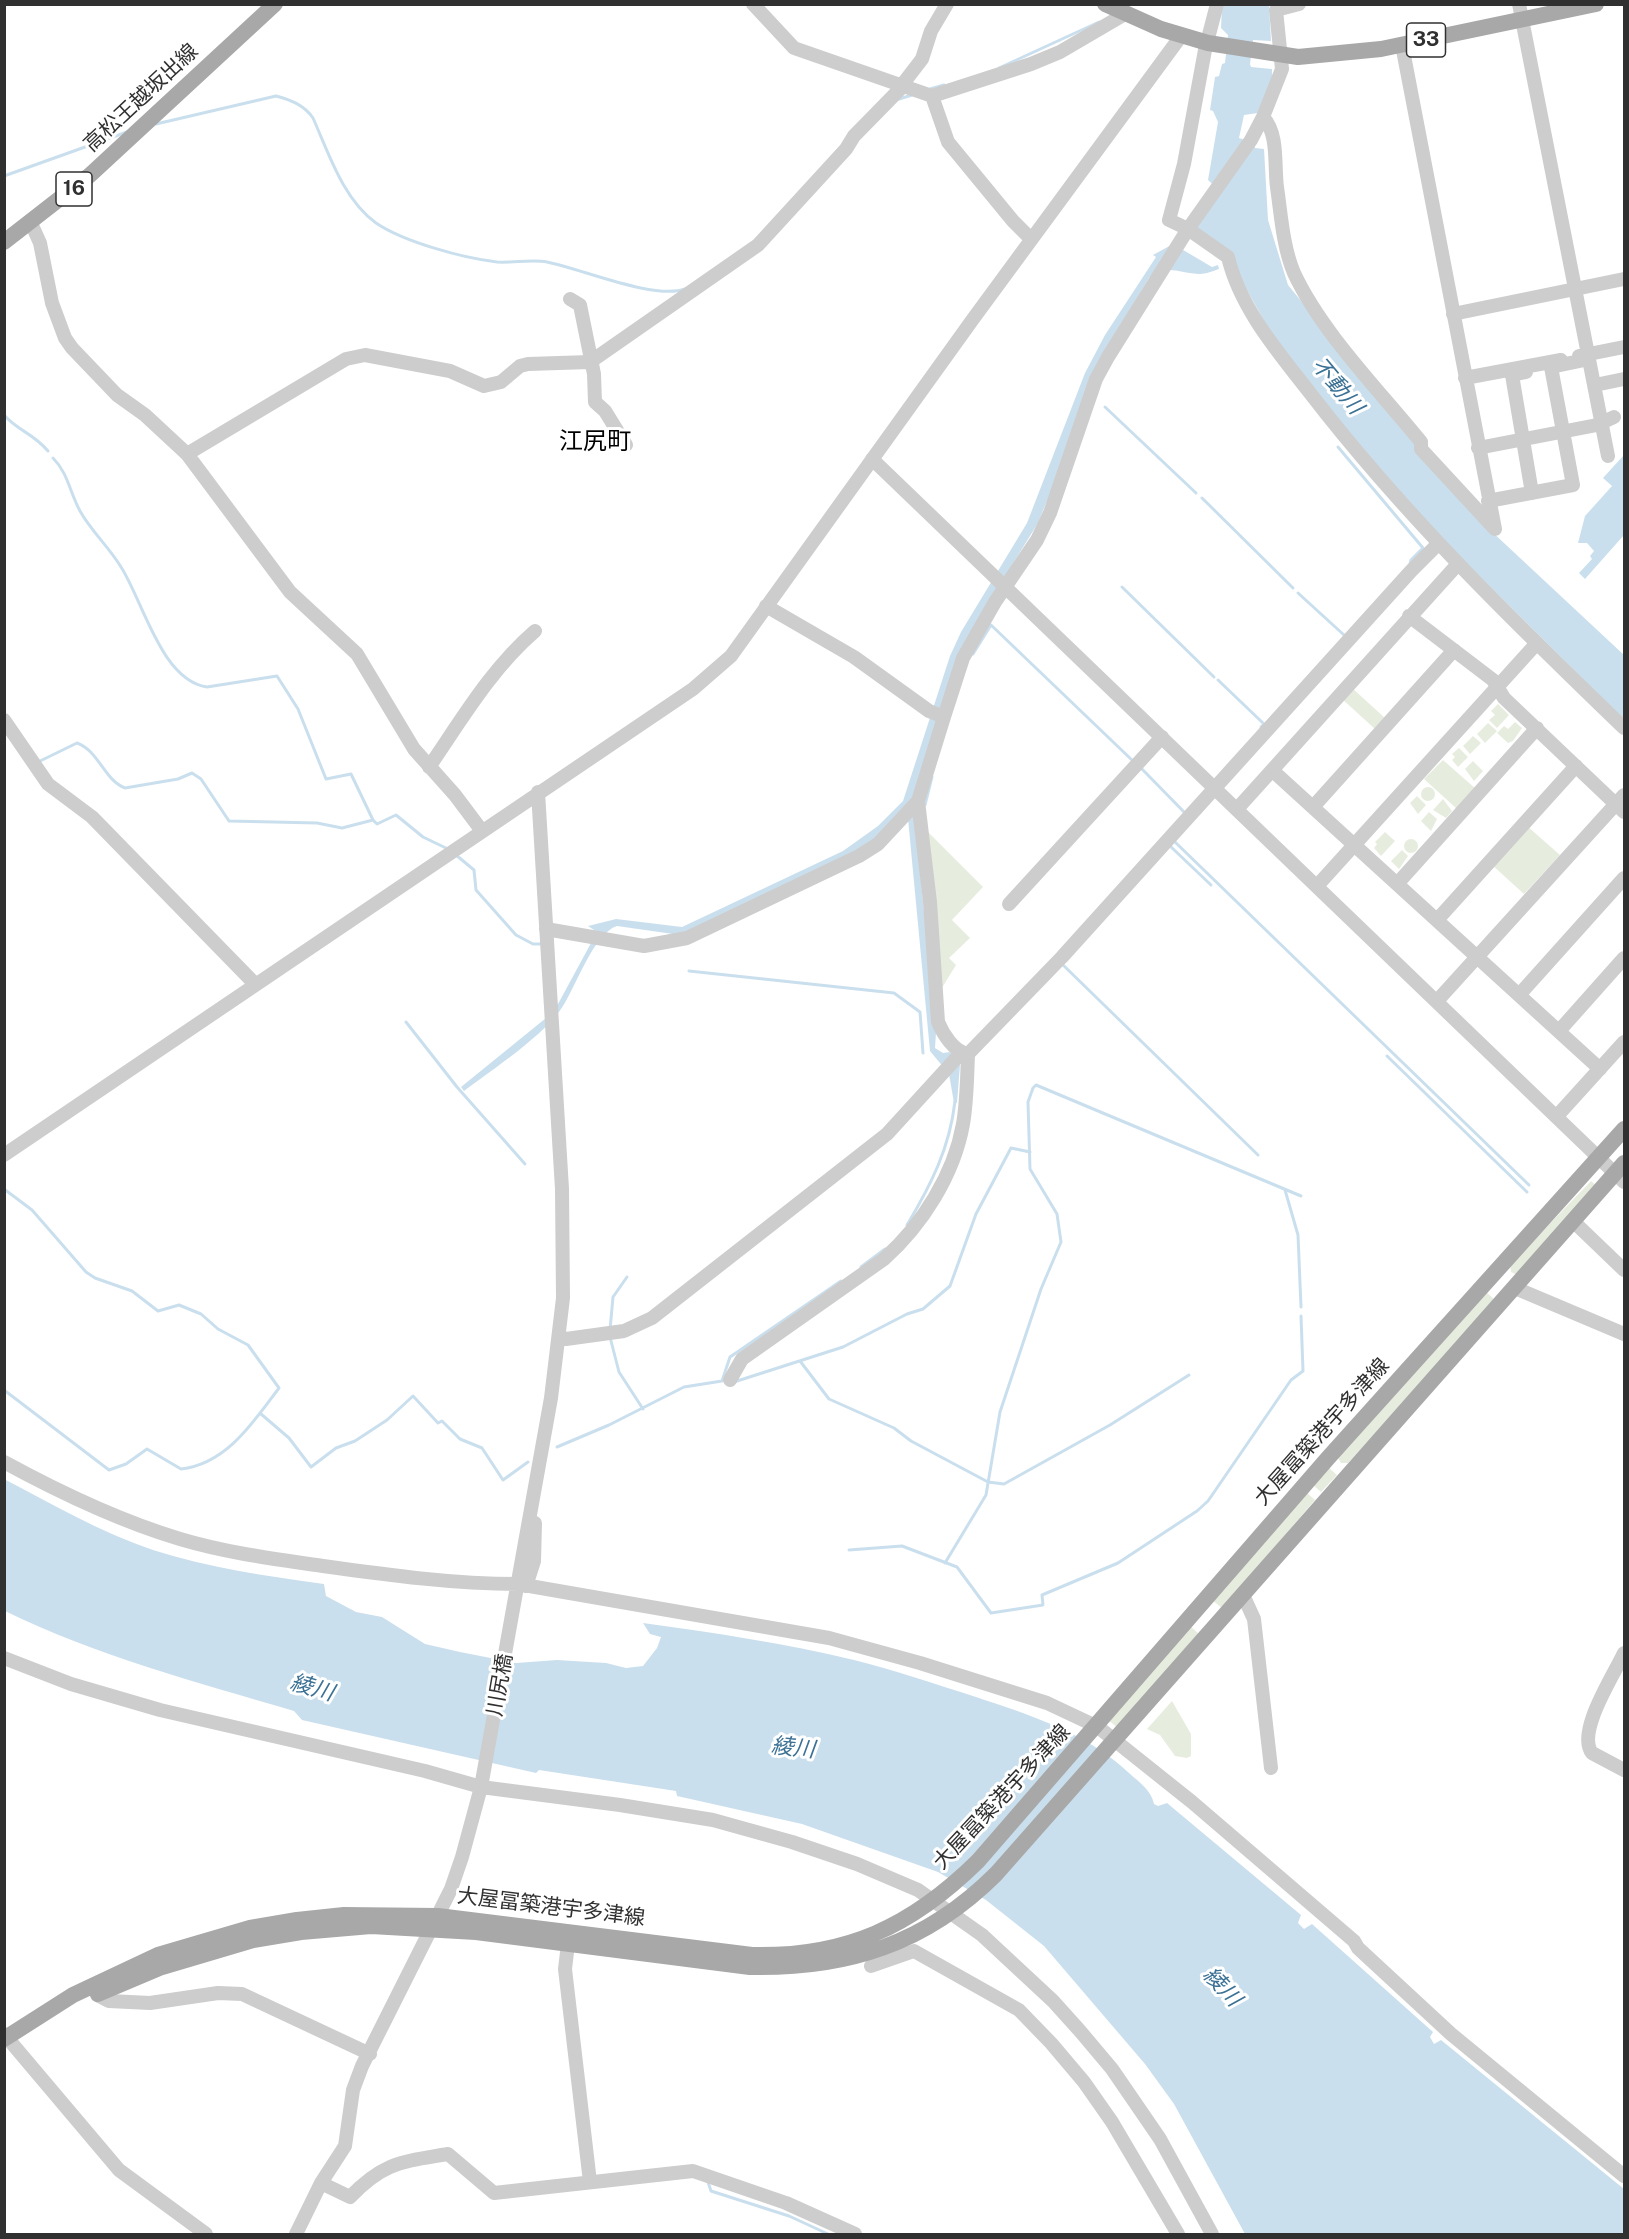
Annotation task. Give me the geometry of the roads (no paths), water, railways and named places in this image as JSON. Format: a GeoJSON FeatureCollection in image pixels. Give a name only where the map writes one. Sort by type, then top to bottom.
{"type":"FeatureCollection","features":[{"type":"Feature","properties":{"kind":"main road","name":"高松王越坂出線"},"geometry":{"type":"LineString","coordinates":[[4,242],[90,175],[275,4]]}},
{"type":"Feature","properties":{"kind":"main road","name":"33"},"geometry":{"type":"LineString","coordinates":[[1116,10],[1181,36],[1216,45],[1281,56],[1346,54],[1402,45],[1520,13],[1596,4]]}},
{"type":"Feature","properties":{"kind":"main road","name":"大屋冨築港宇多津線"},"geometry":{"type":"LineString","coordinates":[[862,1955],[875,1936],[934,1900],[978,1861],[1093,1732],[1198,1606],[1328,1458],[1624,1129]]}},
{"type":"Feature","properties":{"kind":"main road","name":"大屋冨築港宇多津線"},"geometry":{"type":"LineString","coordinates":[[7,2041],[97,1995],[162,1967],[253,1940],[342,1928],[435,1922],[568,1944],[750,1967],[820,1965],[862,1955],[902,1941],[932,1925],[958,1908],[996,1874],[1112,1745],[1347,1475],[1574,1222],[1622,1173]]}},
{"type":"Feature","properties":{"kind":"main road"},"geometry":{"type":"LineString","coordinates":[[1490,1278],[1515,1288]]}},
{"type":"Feature","properties":{"kind":"main road"},"geometry":{"type":"LineString","coordinates":[[1328,1458],[1347,1475]]}},
{"type":"Feature","properties":{"kind":"main road"},"geometry":{"type":"LineString","coordinates":[[1198,1606],[1216,1626]]}},
{"type":"Feature","properties":{"kind":"main road","name":"大屋冨築港宇多津線"},"geometry":{"type":"LineString","coordinates":[[7,2041],[73,1995],[115,1973],[204,1940],[297,1920],[361,1915],[752,1955],[783,1956],[817,1952],[862,1955]]}},
{"type":"Feature","properties":{"kind":"street"},"geometry":{"type":"LineString","coordinates":[[753,4],[794,48],[925,93],[1031,64],[1060,52],[1116,10]]}},
{"type":"Feature","properties":{"kind":"street"},"geometry":{"type":"LineString","coordinates":[[186,454],[346,359],[365,355],[450,371],[484,386],[501,382],[520,366],[528,364],[590,362],[758,246],[846,149],[854,136],[903,85],[922,59],[931,31],[948,4]]}},
{"type":"Feature","properties":{"kind":"street"},"geometry":{"type":"LineString","coordinates":[[1217,4],[1216,45],[1169,220],[1185,235],[1228,257],[1233,280],[1266,335],[1369,468],[1457,565],[1624,729]]}},
{"type":"Feature","properties":{"kind":"street"},"geometry":{"type":"LineString","coordinates":[[730,1380],[742,1359],[884,1259],[915,1227],[934,1198],[957,1147],[966,1104],[962,1055],[942,1031],[938,1022],[930,902],[917,803],[938,714],[1002,581],[1037,540],[1050,513],[1096,380],[1161,272],[1215,189],[1251,140],[1263,117],[1280,78],[1281,56],[1276,7],[1299,4]]}},
{"type":"Feature","properties":{"kind":"street"},"geometry":{"type":"LineString","coordinates":[[1520,13],[1594,385],[1608,419],[1608,456]]}},
{"type":"Feature","properties":{"kind":"street"},"geometry":{"type":"LineString","coordinates":[[4,1155],[693,689],[731,656],[1031,239],[1181,36]]}},
{"type":"Feature","properties":{"kind":"street"},"geometry":{"type":"LineString","coordinates":[[1263,117],[1269,123],[1274,146],[1277,186],[1287,251],[1305,294],[1335,336],[1421,442],[1421,449],[1496,529],[1488,501],[1402,45]]}},
{"type":"Feature","properties":{"kind":"street"},"geometry":{"type":"LineString","coordinates":[[925,93],[948,142],[1031,239]]}},
{"type":"Feature","properties":{"kind":"street"},"geometry":{"type":"LineString","coordinates":[[31,223],[40,243],[52,303],[65,338],[72,348],[117,395],[145,415],[186,454],[290,592],[365,663],[411,743],[482,831]]}},
{"type":"Feature","properties":{"kind":"street"},"geometry":{"type":"LineString","coordinates":[[1453,314],[1624,279]]}},
{"type":"Feature","properties":{"kind":"street"},"geometry":{"type":"LineString","coordinates":[[570,299],[580,305],[596,402],[605,411],[626,445]]}},
{"type":"Feature","properties":{"kind":"street"},"geometry":{"type":"LineString","coordinates":[[1532,493],[1512,375],[1624,347]]}},
{"type":"Feature","properties":{"kind":"street"},"geometry":{"type":"LineString","coordinates":[[1465,378],[1589,356]]}},
{"type":"Feature","properties":{"kind":"street"},"geometry":{"type":"LineString","coordinates":[[1488,501],[1573,485],[1551,367]]}},
{"type":"Feature","properties":{"kind":"street"},"geometry":{"type":"LineString","coordinates":[[1594,385],[1624,379]]}},
{"type":"Feature","properties":{"kind":"street"},"geometry":{"type":"LineString","coordinates":[[1478,448],[1597,425],[1608,419]]}},
{"type":"Feature","properties":{"kind":"street"},"geometry":{"type":"LineString","coordinates":[[872,459],[1002,581],[1600,1158],[1622,1173]]}},
{"type":"Feature","properties":{"kind":"street"},"geometry":{"type":"LineString","coordinates":[[559,1337],[610,1334],[624,1331],[652,1318],[887,1134],[945,1071],[1062,957],[1214,787],[1438,544]]}},
{"type":"Feature","properties":{"kind":"street"},"geometry":{"type":"LineString","coordinates":[[1237,809],[1457,565]]}},
{"type":"Feature","properties":{"kind":"street"},"geometry":{"type":"LineString","coordinates":[[766,606],[854,657],[938,714]]}},
{"type":"Feature","properties":{"kind":"street"},"geometry":{"type":"LineString","coordinates":[[1409,616],[1493,680],[1497,688],[1576,766],[1622,804],[1437,1001]]}},
{"type":"Feature","properties":{"kind":"street"},"geometry":{"type":"LineString","coordinates":[[429,767],[484,685],[511,651],[535,631]]}},
{"type":"Feature","properties":{"kind":"street"},"geometry":{"type":"LineString","coordinates":[[1317,886],[1537,643]]}},
{"type":"Feature","properties":{"kind":"street"},"geometry":{"type":"LineString","coordinates":[[1313,807],[1454,650]]}},
{"type":"Feature","properties":{"kind":"street"},"geometry":{"type":"LineString","coordinates":[[4,720],[48,784],[92,817],[255,984]]}},
{"type":"Feature","properties":{"kind":"street"},"geometry":{"type":"LineString","coordinates":[[1397,884],[1537,728]]}},
{"type":"Feature","properties":{"kind":"street"},"geometry":{"type":"LineString","coordinates":[[1009,904],[1162,737]]}},
{"type":"Feature","properties":{"kind":"street"},"geometry":{"type":"LineString","coordinates":[[1437,920],[1576,766]]}},
{"type":"Feature","properties":{"kind":"street"},"geometry":{"type":"LineString","coordinates":[[1273,771],[1600,1069]]}},
{"type":"Feature","properties":{"kind":"street","name":"川尻橋"},"geometry":{"type":"LineString","coordinates":[[296,2235],[321,2183],[348,2140],[353,2090],[435,1922],[462,1857],[482,1783],[520,1587],[559,1337],[562,1298],[562,1189],[538,792]]}},
{"type":"Feature","properties":{"kind":"street"},"geometry":{"type":"LineString","coordinates":[[546,929],[644,946],[687,938],[859,856],[878,844],[917,803]]}},
{"type":"Feature","properties":{"kind":"street"},"geometry":{"type":"LineString","coordinates":[[1519,995],[1624,878]]}},
{"type":"Feature","properties":{"kind":"street"},"geometry":{"type":"LineString","coordinates":[[1559,1031],[1624,958]]}},
{"type":"Feature","properties":{"kind":"street"},"geometry":{"type":"LineString","coordinates":[[1557,1116],[1624,1042]]}},
{"type":"Feature","properties":{"kind":"street"},"geometry":{"type":"LineString","coordinates":[[1574,1222],[1624,1269]]}},
{"type":"Feature","properties":{"kind":"street"},"geometry":{"type":"LineString","coordinates":[[1515,1288],[1624,1334]]}},
{"type":"Feature","properties":{"kind":"street"},"geometry":{"type":"LineString","coordinates":[[4,1462],[93,1505],[150,1529],[226,1551],[396,1575],[520,1587],[829,1638],[920,1663],[1047,1703],[1093,1732],[1192,1802],[1354,1941],[1358,1948],[1452,2034],[1624,2176]]}},
{"type":"Feature","properties":{"kind":"street"},"geometry":{"type":"LineString","coordinates":[[1243,1595],[1254,1619],[1271,1768]]}},
{"type":"Feature","properties":{"kind":"street"},"geometry":{"type":"LineString","coordinates":[[1624,1653],[1589,1726],[1587,1740],[1592,1753],[1624,1770]]}},
{"type":"Feature","properties":{"kind":"street"},"geometry":{"type":"LineString","coordinates":[[4,1659],[71,1684],[160,1710],[425,1771],[482,1783],[713,1820],[792,1842],[857,1864],[918,1890],[934,1900],[958,1908],[982,1935],[1053,2001],[1112,2069],[1160,2139],[1212,2235]]}},
{"type":"Feature","properties":{"kind":"street"},"geometry":{"type":"LineString","coordinates":[[568,1944],[566,1969],[590,2182]]}},
{"type":"Feature","properties":{"kind":"street"},"geometry":{"type":"LineString","coordinates":[[862,1955],[914,1951],[1020,2010],[1084,2082],[1107,2114],[1140,2166],[1178,2235]]}},
{"type":"Feature","properties":{"kind":"street"},"geometry":{"type":"LineString","coordinates":[[97,1995],[109,2001],[150,2003],[218,1993],[242,1994],[283,2011],[369,2054]]}},
{"type":"Feature","properties":{"kind":"street"},"geometry":{"type":"LineString","coordinates":[[7,2041],[119,2170],[206,2235]]}},
{"type":"Feature","properties":{"kind":"street"},"geometry":{"type":"LineString","coordinates":[[321,2183],[350,2197],[371,2176],[391,2167],[448,2154],[494,2193],[693,2171],[786,2203],[855,2235]]}},
{"type":"Feature","properties":{"kind":"water","name":"不動川"},"geometry":{"type":"Polygon","coordinates":[[[1222,5],[1269,5],[1271,41],[1253,40],[1250,64],[1251,67],[1272,69],[1272,84],[1258,113],[1244,115],[1239,138],[1255,143],[1255,148],[1264,149],[1268,220],[1288,285],[1489,529],[1624,655],[1624,720],[1396,493],[1272,335],[1238,274],[1196,228],[1221,192],[1208,180],[1218,122],[1213,111],[1210,110],[1215,77],[1219,76],[1222,64],[1225,63],[1228,35],[1221,28],[1222,5]]]}},
{"type":"Feature","properties":{"kind":"water"},"geometry":{"type":"Polygon","coordinates":[[[1173,244],[1212,267],[1218,265],[1219,269],[1202,274],[1167,270],[1155,274],[1149,278],[1112,340],[1038,523],[970,633],[916,831],[936,1033],[935,1048],[943,1053],[950,1052],[960,1065],[957,1103],[954,1103],[949,1074],[930,1051],[907,808],[863,849],[689,931],[673,934],[617,926],[609,931],[593,949],[555,1017],[518,1051],[464,1091],[461,1087],[546,1018],[558,1004],[597,932],[588,926],[616,919],[682,927],[843,851],[878,826],[903,801],[950,656],[961,632],[1027,523],[1085,373],[1105,335],[1156,257],[1153,255],[1173,244]]]}},
{"type":"Feature","properties":{"kind":"water"},"geometry":{"type":"Polygon","coordinates":[[[1624,455],[1624,535],[1585,579],[1579,573],[1592,559],[1590,556],[1594,551],[1587,543],[1578,543],[1585,516],[1612,486],[1603,478],[1624,455]]]}},
{"type":"Feature","properties":{"kind":"water","name":"綾川"},"geometry":{"type":"Polygon","coordinates":[[[4,1479],[96,1527],[153,1550],[216,1567],[324,1584],[326,1596],[356,1612],[382,1617],[425,1644],[516,1663],[557,1660],[606,1663],[626,1668],[643,1666],[657,1648],[661,1637],[650,1634],[643,1623],[776,1643],[854,1660],[976,1697],[1057,1727],[1113,1759],[1144,1787],[1154,1804],[1158,1806],[1167,1803],[1301,1915],[1298,1923],[1304,1929],[1312,1924],[1433,2032],[1430,2037],[1434,2044],[1441,2040],[1624,2189],[1624,2234],[1245,2234],[1174,2104],[1145,2064],[1044,1946],[986,1900],[938,1872],[802,1824],[677,1796],[676,1791],[539,1770],[536,1773],[302,1720],[294,1711],[147,1667],[40,1627],[5,1611],[4,1479]]]}},
{"type":"Feature","properties":{"kind":"waterway"},"geometry":{"type":"LineString","coordinates":[[999,68],[1099,22]]}},
{"type":"Feature","properties":{"kind":"waterway"},"geometry":{"type":"LineString","coordinates":[[930,89],[944,85]]}},
{"type":"Feature","properties":{"kind":"waterway"},"geometry":{"type":"LineString","coordinates":[[899,99],[912,95]]}},
{"type":"Feature","properties":{"kind":"waterway"},"geometry":{"type":"LineString","coordinates":[[156,124],[276,96],[297,104],[309,113],[338,175],[354,202],[376,223],[402,237],[468,257],[497,262],[547,262],[637,287],[672,291],[685,289]]}},
{"type":"Feature","properties":{"kind":"waterway"},"geometry":{"type":"LineString","coordinates":[[4,176],[127,132]]}},
{"type":"Feature","properties":{"kind":"waterway"},"geometry":{"type":"LineString","coordinates":[[1105,407],[1196,493]]}},
{"type":"Feature","properties":{"kind":"waterway"},"geometry":{"type":"LineString","coordinates":[[4,415],[48,451]]}},
{"type":"Feature","properties":{"kind":"waterway"},"geometry":{"type":"LineString","coordinates":[[1338,447],[1423,548],[1410,564]]}},
{"type":"Feature","properties":{"kind":"waterway"},"geometry":{"type":"LineString","coordinates":[[53,458],[62,470],[84,518],[121,567],[155,637],[177,670],[191,681],[207,687],[277,676],[298,709],[326,779],[351,774],[373,820]]}},
{"type":"Feature","properties":{"kind":"waterway"},"geometry":{"type":"LineString","coordinates":[[1202,498],[1293,588]]}},
{"type":"Feature","properties":{"kind":"waterway"},"geometry":{"type":"LineString","coordinates":[[1122,587],[1214,677]]}},
{"type":"Feature","properties":{"kind":"waterway"},"geometry":{"type":"LineString","coordinates":[[1298,593],[1344,635]]}},
{"type":"Feature","properties":{"kind":"waterway"},"geometry":{"type":"LineString","coordinates":[[973,654],[991,625],[1133,761]]}},
{"type":"Feature","properties":{"kind":"waterway"},"geometry":{"type":"LineString","coordinates":[[1218,680],[1264,724],[1261,727]]}},
{"type":"Feature","properties":{"kind":"waterway"},"geometry":{"type":"LineString","coordinates":[[38,762],[77,743],[91,752],[112,779],[125,788],[178,779],[192,773],[201,779],[229,821],[317,823],[342,828],[373,820],[377,824],[396,815],[423,837],[448,849]]}},
{"type":"Feature","properties":{"kind":"waterway"},"geometry":{"type":"LineString","coordinates":[[1140,767],[1185,813]]}},
{"type":"Feature","properties":{"kind":"waterway"},"geometry":{"type":"LineString","coordinates":[[925,805],[932,777]]}},
{"type":"Feature","properties":{"kind":"waterway"},"geometry":{"type":"LineString","coordinates":[[1175,842],[1529,1185]]}},
{"type":"Feature","properties":{"kind":"waterway"},"geometry":{"type":"LineString","coordinates":[[1169,845],[1211,885]]}},
{"type":"Feature","properties":{"kind":"waterway"},"geometry":{"type":"LineString","coordinates":[[456,855],[474,870],[476,890],[516,935],[533,944],[542,944]]}},
{"type":"Feature","properties":{"kind":"waterway"},"geometry":{"type":"LineString","coordinates":[[1062,964],[1258,1155]]}},
{"type":"Feature","properties":{"kind":"waterway"},"geometry":{"type":"LineString","coordinates":[[689,971],[894,993],[920,1012],[923,1053]]}},
{"type":"Feature","properties":{"kind":"waterway"},"geometry":{"type":"LineString","coordinates":[[406,1022],[457,1087],[525,1164]]}},
{"type":"Feature","properties":{"kind":"waterway"},"geometry":{"type":"LineString","coordinates":[[1387,1056],[1527,1192]]}},
{"type":"Feature","properties":{"kind":"waterway"},"geometry":{"type":"LineString","coordinates":[[945,1563],[986,1495],[1000,1412],[1041,1289],[1061,1242],[1057,1214],[1030,1169],[1028,1102],[1033,1088],[1036,1085],[1301,1196]]}},
{"type":"Feature","properties":{"kind":"waterway"},"geometry":{"type":"LineString","coordinates":[[907,1225],[924,1195],[944,1150],[955,1101]]}},
{"type":"Feature","properties":{"kind":"waterway"},"geometry":{"type":"LineString","coordinates":[[734,1382],[843,1347],[907,1314],[923,1309],[950,1286],[976,1214],[1011,1148],[1030,1152]]}},
{"type":"Feature","properties":{"kind":"waterway"},"geometry":{"type":"LineString","coordinates":[[4,1189],[32,1210],[86,1272],[95,1278],[132,1291],[158,1311],[179,1305],[201,1314],[218,1329],[248,1345],[279,1388],[238,1439],[212,1459],[181,1469],[147,1449],[126,1464],[109,1470],[4,1390]]}},
{"type":"Feature","properties":{"kind":"waterway"},"geometry":{"type":"LineString","coordinates":[[1285,1190],[1298,1235],[1301,1307]]}},
{"type":"Feature","properties":{"kind":"waterway"},"geometry":{"type":"LineString","coordinates":[[861,1267],[885,1249]]}},
{"type":"Feature","properties":{"kind":"waterway"},"geometry":{"type":"LineString","coordinates":[[610,1330],[613,1297],[627,1277]]}},
{"type":"Feature","properties":{"kind":"waterway"},"geometry":{"type":"LineString","coordinates":[[722,1381],[730,1357],[841,1281]]}},
{"type":"Feature","properties":{"kind":"waterway"},"geometry":{"type":"LineString","coordinates":[[849,1550],[902,1546],[957,1567],[991,1613],[1043,1605],[1042,1595],[1118,1563],[1197,1511],[1208,1501],[1291,1380],[1303,1371],[1301,1316]]}},
{"type":"Feature","properties":{"kind":"waterway"},"geometry":{"type":"LineString","coordinates":[[610,1337],[619,1372],[643,1409]]}},
{"type":"Feature","properties":{"kind":"waterway"},"geometry":{"type":"LineString","coordinates":[[800,1361],[829,1399],[894,1428],[911,1441],[988,1482],[1004,1484],[1110,1425],[1189,1375]]}},
{"type":"Feature","properties":{"kind":"waterway"},"geometry":{"type":"LineString","coordinates":[[557,1447],[609,1425],[684,1387],[722,1381]]}},
{"type":"Feature","properties":{"kind":"waterway"},"geometry":{"type":"LineString","coordinates":[[261,1414],[289,1438],[311,1467],[336,1448],[355,1441],[387,1420],[413,1396],[438,1423],[442,1421],[460,1439],[482,1448],[503,1480],[528,1462]]}},
{"type":"Feature","properties":{"kind":"waterway"},"geometry":{"type":"LineString","coordinates":[[708,2182],[711,2191],[789,2216],[828,2234]]}},
{"type":"Feature","properties":{"kind":"district","name":"江尻町"},"geometry":{"type":"Point","coordinates":[595,442]}}]}
